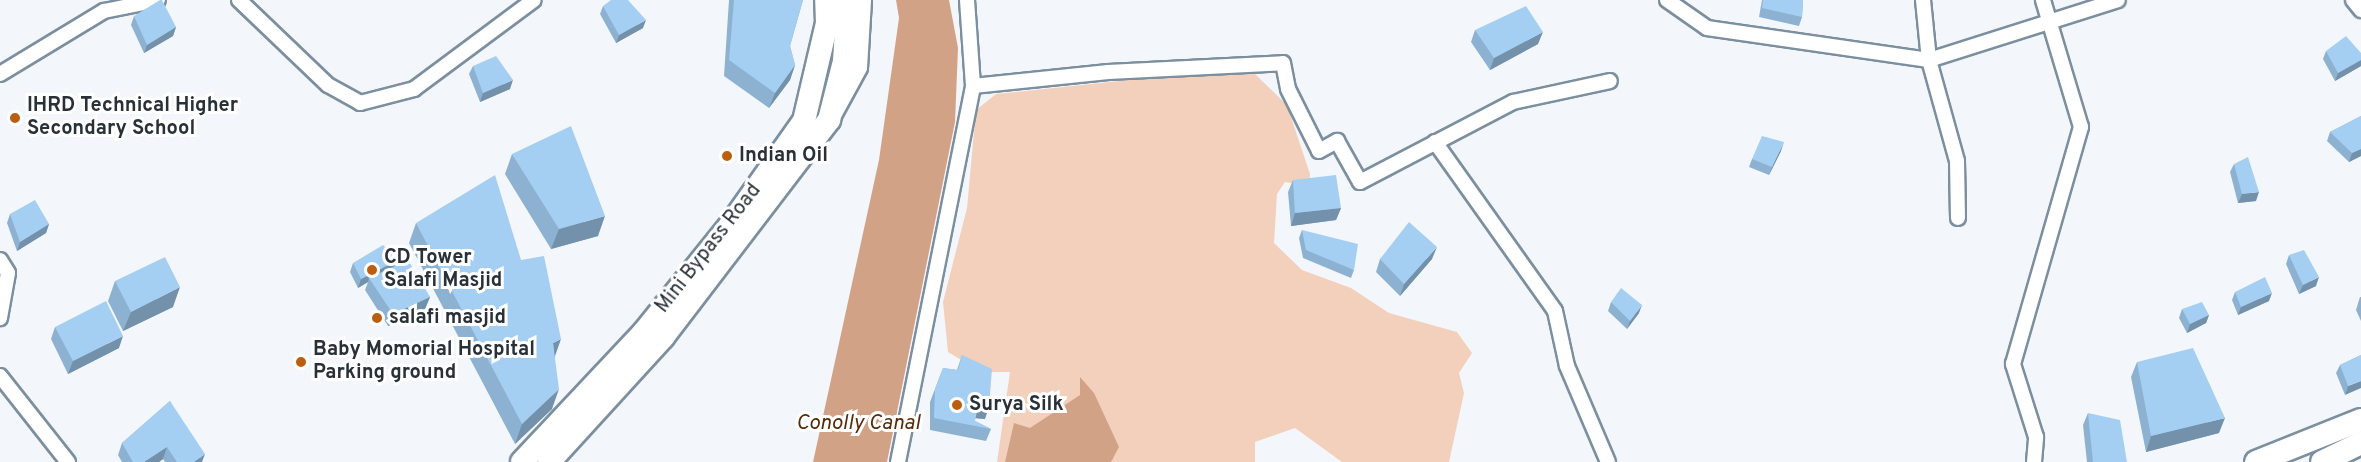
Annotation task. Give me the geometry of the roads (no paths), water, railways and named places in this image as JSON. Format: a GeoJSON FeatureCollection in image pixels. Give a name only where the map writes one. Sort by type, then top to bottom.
{"type":"FeatureCollection","features":[{"type":"Feature","properties":{"kind":"main road","name":"Mini Bypass Road"},"geometry":{"type":"LineString","coordinates":[[549,462],[663,337],[770,184],[804,121],[827,23],[826,0]]}},
{"type":"Feature","properties":{"kind":"main road","name":"Mini Bypass Road"},"geometry":{"type":"LineString","coordinates":[[522,462],[644,332],[770,184],[829,120],[844,61],[848,0]]}},
{"type":"Feature","properties":{"kind":"main road"},"geometry":{"type":"LineString","coordinates":[[2256,462],[2361,420]]}},
{"type":"Feature","properties":{"kind":"main road"},"geometry":{"type":"LineString","coordinates":[[2322,462],[2361,444]]}},
{"type":"Feature","properties":{"kind":"street"},"geometry":{"type":"LineString","coordinates":[[0,74],[104,11],[158,0]]}},
{"type":"Feature","properties":{"kind":"street"},"geometry":{"type":"LineString","coordinates":[[239,0],[328,85],[360,103],[414,89],[534,0]]}},
{"type":"Feature","properties":{"kind":"street"},"geometry":{"type":"LineString","coordinates":[[829,120],[844,104],[860,68],[864,0]]}},
{"type":"Feature","properties":{"kind":"street"},"geometry":{"type":"LineString","coordinates":[[898,462],[973,86],[967,0]]}},
{"type":"Feature","properties":{"kind":"street"},"geometry":{"type":"LineString","coordinates":[[1667,0],[1707,28],[1929,60],[2118,0]]}},
{"type":"Feature","properties":{"kind":"street"},"geometry":{"type":"LineString","coordinates":[[1923,0],[1929,60],[1957,162],[1958,218]]}},
{"type":"Feature","properties":{"kind":"street"},"geometry":{"type":"LineString","coordinates":[[2034,462],[2036,437],[2013,364],[2081,127],[2052,20],[2043,0]]}},
{"type":"Feature","properties":{"kind":"street"},"geometry":{"type":"LineString","coordinates":[[2353,0],[2361,10]]}},
{"type":"Feature","properties":{"kind":"street"},"geometry":{"type":"LineString","coordinates":[[973,86],[1108,72],[1283,63],[1288,89],[1319,151],[1337,141],[1360,182],[1513,102],[1610,81]]}},
{"type":"Feature","properties":{"kind":"street"},"geometry":{"type":"LineString","coordinates":[[1435,142],[1555,311],[1567,366],[1608,462]]}},
{"type":"Feature","properties":{"kind":"street"},"geometry":{"type":"LineString","coordinates":[[0,260],[8,273],[0,318]]}},
{"type":"Feature","properties":{"kind":"street"},"geometry":{"type":"LineString","coordinates":[[0,376],[68,462]]}},
{"type":"Feature","properties":{"kind":"water","name":"Conolly Canal"},"geometry":{"type":"Polygon","coordinates":[[[896,0],[949,0],[958,48],[955,122],[887,462],[813,462],[879,160],[899,18],[896,0]]]}},
{"type":"Feature","properties":{"kind":"water"},"geometry":{"type":"Polygon","coordinates":[[[1080,377],[1094,393],[1119,447],[1111,462],[1005,462],[1014,423],[1030,428],[1080,395],[1080,377]]]}},
{"type":"Feature","properties":{"kind":"place","name":"IHRD Technical Higher Secondary School"},"geometry":{"type":"Point","coordinates":[15,118]}},
{"type":"Feature","properties":{"kind":"place","name":"Indian Oil"},"geometry":{"type":"Point","coordinates":[727,156]}},
{"type":"Feature","properties":{"kind":"place","name":"CD Tower Salafi Masjid"},"geometry":{"type":"Point","coordinates":[372,270]}},
{"type":"Feature","properties":{"kind":"place","name":"salafi masjid"},"geometry":{"type":"Point","coordinates":[377,318]}},
{"type":"Feature","properties":{"kind":"place","name":"Baby Momorial Hospital Parking ground"},"geometry":{"type":"Point","coordinates":[301,362]}},
{"type":"Feature","properties":{"kind":"place","name":"Surya Silk"},"geometry":{"type":"Point","coordinates":[957,405]}}]}
